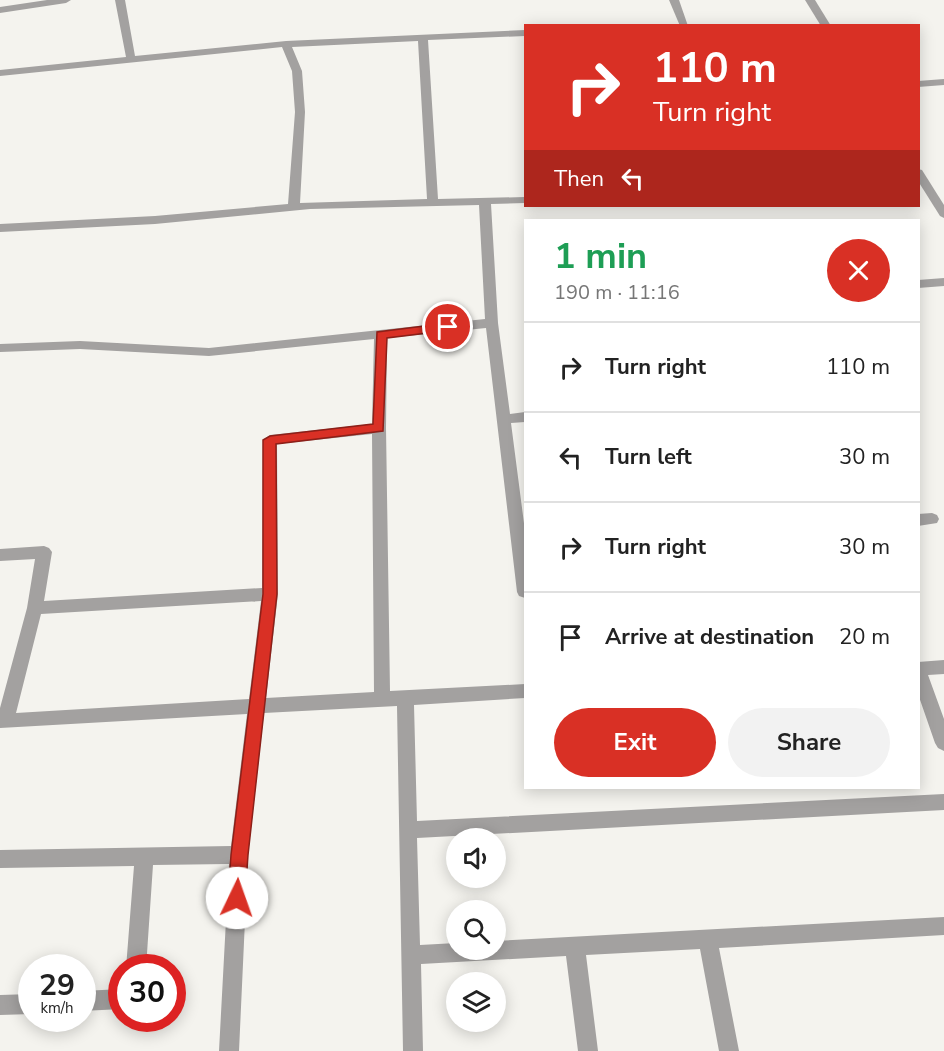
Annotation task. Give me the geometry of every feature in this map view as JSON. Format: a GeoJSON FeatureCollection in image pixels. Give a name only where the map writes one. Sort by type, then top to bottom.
{"type":"FeatureCollection","features":[{"type":"Feature","properties":{"kind":"street"},"geometry":{"type":"LineString","coordinates":[[0,10],[66,0]]}},
{"type":"Feature","properties":{"kind":"street"},"geometry":{"type":"LineString","coordinates":[[120,0],[131,59]]}},
{"type":"Feature","properties":{"kind":"street"},"geometry":{"type":"LineString","coordinates":[[674,0],[681,24]]}},
{"type":"Feature","properties":{"kind":"street"},"geometry":{"type":"LineString","coordinates":[[810,0],[825,24]]}},
{"type":"Feature","properties":{"kind":"street"},"geometry":{"type":"LineString","coordinates":[[0,73],[286,44],[524,33]]}},
{"type":"Feature","properties":{"kind":"street"},"geometry":{"type":"LineString","coordinates":[[423,38],[433,204]]}},
{"type":"Feature","properties":{"kind":"street"},"geometry":{"type":"LineString","coordinates":[[286,44],[297,71],[300,112],[294,207]]}},
{"type":"Feature","properties":{"kind":"street"},"geometry":{"type":"LineString","coordinates":[[920,84],[944,82]]}},
{"type":"Feature","properties":{"kind":"street"},"geometry":{"type":"LineString","coordinates":[[920,179],[944,214]]}},
{"type":"Feature","properties":{"kind":"street"},"geometry":{"type":"LineString","coordinates":[[0,228],[155,220],[294,207],[524,200]]}},
{"type":"Feature","properties":{"kind":"street"},"geometry":{"type":"LineString","coordinates":[[485,202],[492,322],[522,545],[524,576]]}},
{"type":"Feature","properties":{"kind":"street"},"geometry":{"type":"LineString","coordinates":[[920,284],[944,282]]}},
{"type":"Feature","properties":{"kind":"street"},"geometry":{"type":"LineString","coordinates":[[0,348],[81,345],[209,352],[492,322]]}},
{"type":"Feature","properties":{"kind":"street"},"geometry":{"type":"LineString","coordinates":[[381,334],[379,428],[382,700]]}},
{"type":"Feature","properties":{"kind":"street"},"geometry":{"type":"LineString","coordinates":[[504,418],[524,417]]}},
{"type":"Feature","properties":{"kind":"street"},"geometry":{"type":"LineString","coordinates":[[229,1051],[239,855],[270,594],[270,440],[379,428]]}},
{"type":"Feature","properties":{"kind":"street"},"geometry":{"type":"LineString","coordinates":[[0,555],[44,552],[35,608],[3,721],[524,692]]}},
{"type":"Feature","properties":{"kind":"street"},"geometry":{"type":"LineString","coordinates":[[35,608],[270,594]]}},
{"type":"Feature","properties":{"kind":"street"},"geometry":{"type":"LineString","coordinates":[[920,670],[944,668]]}},
{"type":"Feature","properties":{"kind":"street"},"geometry":{"type":"LineString","coordinates":[[920,676],[944,743]]}},
{"type":"Feature","properties":{"kind":"street"},"geometry":{"type":"LineString","coordinates":[[405,698],[412,1051]]}},
{"type":"Feature","properties":{"kind":"street"},"geometry":{"type":"LineString","coordinates":[[408,830],[944,802]]}},
{"type":"Feature","properties":{"kind":"street"},"geometry":{"type":"LineString","coordinates":[[0,859],[239,855]]}},
{"type":"Feature","properties":{"kind":"street"},"geometry":{"type":"LineString","coordinates":[[137,954],[144,856]]}},
{"type":"Feature","properties":{"kind":"street"},"geometry":{"type":"LineString","coordinates":[[411,955],[944,926]]}},
{"type":"Feature","properties":{"kind":"street"},"geometry":{"type":"LineString","coordinates":[[708,939],[729,1051]]}},
{"type":"Feature","properties":{"kind":"street"},"geometry":{"type":"LineString","coordinates":[[575,946],[588,1051]]}},
{"type":"Feature","properties":{"kind":"street"},"geometry":{"type":"LineString","coordinates":[[0,1005],[18,1004]]}},
{"type":"Feature","properties":{"kind":"route"},"geometry":{"type":"LineString","coordinates":[[237,898],[239,855],[270,594],[270,440],[379,428],[381,334],[448,327]]}}]}
